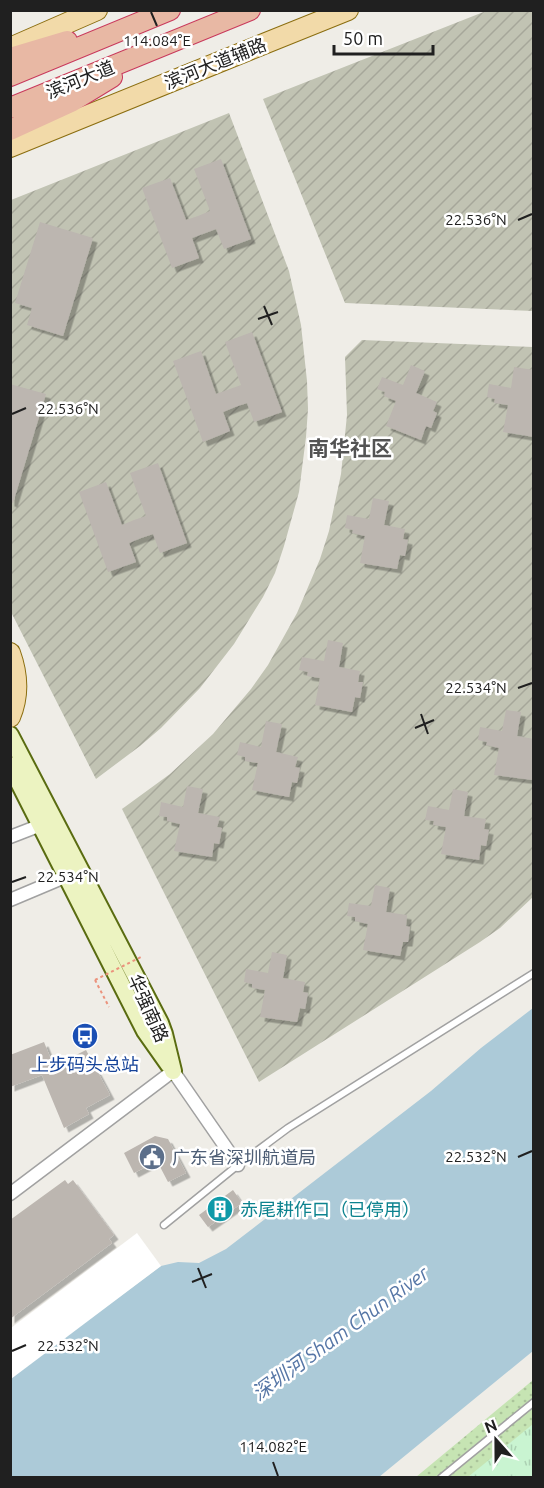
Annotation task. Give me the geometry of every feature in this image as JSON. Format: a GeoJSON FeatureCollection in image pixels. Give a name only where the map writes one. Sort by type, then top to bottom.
{"type":"FeatureCollection","features":[{"type":"Feature","properties":{"kind":"highway","name":"滨河大道"},"geometry":{"type":"LineString","coordinates":[[10,108],[250,10]]}},
{"type":"Feature","properties":{"kind":"highway","name":"滨河大道"},"geometry":{"type":"LineString","coordinates":[[10,76],[166,12]]}},
{"type":"Feature","properties":{"kind":"highway"},"geometry":{"type":"LineString","coordinates":[[10,58],[166,12]]}},
{"type":"Feature","properties":{"kind":"highway"},"geometry":{"type":"LineString","coordinates":[[10,130],[71,102],[180,38]]}},
{"type":"Feature","properties":{"kind":"main road"},"geometry":{"type":"LineString","coordinates":[[10,48],[97,10]]}},
{"type":"Feature","properties":{"kind":"main road","name":"滨河大道辅路"},"geometry":{"type":"LineString","coordinates":[[10,147],[348,10]]}},
{"type":"Feature","properties":{"kind":"main road","name":"滨河大道辅路"},"geometry":{"type":"LineString","coordinates":[[10,137],[82,117]]}},
{"type":"Feature","properties":{"kind":"main road"},"geometry":{"type":"LineString","coordinates":[[10,653],[15,666],[17,695],[10,717]]}},
{"type":"Feature","properties":{"kind":"main road","name":"华强南路"},"geometry":{"type":"LineString","coordinates":[[10,735],[160,1023],[173,1071]]}},
{"type":"Feature","properties":{"kind":"main road","name":"华强南路"},"geometry":{"type":"LineString","coordinates":[[10,765],[145,1031],[173,1071]]}},
{"type":"Feature","properties":{"kind":"street"},"geometry":{"type":"LineString","coordinates":[[10,837],[41,825]]}},
{"type":"Feature","properties":{"kind":"street"},"geometry":{"type":"LineString","coordinates":[[10,900],[67,876]]}},
{"type":"Feature","properties":{"kind":"street"},"geometry":{"type":"LineString","coordinates":[[10,1194],[173,1071],[238,1165]]}},
{"type":"Feature","properties":{"kind":"lane"},"geometry":{"type":"LineString","coordinates":[[164,1225],[288,1128],[534,974]]}},
{"type":"Feature","properties":{"kind":"lane"},"geometry":{"type":"LineString","coordinates":[[441,1478],[534,1402]]}},
{"type":"Feature","properties":{"kind":"path"},"geometry":{"type":"LineString","coordinates":[[109,1007],[95,980],[141,957]]}},
{"type":"Feature","properties":{"kind":"shaded area"},"geometry":{"type":"Polygon","coordinates":[[[486,11],[533,11],[533,311],[345,303],[263,99],[486,11]]]}},
{"type":"Feature","properties":{"kind":"shaded area"},"geometry":{"type":"Polygon","coordinates":[[[229,113],[289,271],[301,325],[308,409],[299,492],[275,573],[234,644],[200,688],[161,728],[96,779],[11,612],[11,200],[229,113]]]}},
{"type":"Feature","properties":{"kind":"shaded area"},"geometry":{"type":"Polygon","coordinates":[[[362,340],[533,347],[533,897],[500,928],[480,942],[259,1082],[122,809],[170,774],[213,734],[268,665],[297,613],[329,531],[341,474],[347,415],[345,357],[362,340]]]}},
{"type":"Feature","properties":{"kind":"green space"},"geometry":{"type":"Polygon","coordinates":[[[533,1380],[533,1477],[416,1477],[533,1380]]]}},
{"type":"Feature","properties":{"kind":"green space"},"geometry":{"type":"Polygon","coordinates":[[[533,1424],[533,1477],[468,1477],[533,1424]]]}},
{"type":"Feature","properties":{"kind":"water","name":"深圳河 Sham Chun River"},"geometry":{"type":"Polygon","coordinates":[[[533,1008],[533,1351],[379,1477],[11,1477],[10,1378],[161,1266],[178,1262],[199,1263],[226,1249],[431,1091],[533,1008]]]}},
{"type":"Feature","properties":{"kind":"pier"},"geometry":{"type":"Polygon","coordinates":[[[137,1233],[161,1266],[11,1379],[11,1328],[137,1233]]]}},
{"type":"Feature","properties":{"kind":"building"},"geometry":{"type":"Polygon","coordinates":[[[221,159],[251,239],[224,249],[216,229],[192,238],[199,258],[172,268],[142,188],[170,178],[186,220],[198,216],[210,211],[194,169],[221,159]]]}},
{"type":"Feature","properties":{"kind":"building"},"geometry":{"type":"Polygon","coordinates":[[[40,222],[93,238],[63,336],[27,325],[32,308],[15,303],[40,222]]]}},
{"type":"Feature","properties":{"kind":"building"},"geometry":{"type":"Polygon","coordinates":[[[252,332],[282,412],[254,422],[247,403],[235,407],[223,412],[230,431],[203,442],[173,361],[201,351],[216,394],[241,385],[225,342],[252,332]]]}},
{"type":"Feature","properties":{"kind":"building"},"geometry":{"type":"Polygon","coordinates":[[[411,365],[425,371],[416,393],[437,402],[433,411],[437,413],[431,428],[426,426],[421,440],[386,426],[396,401],[384,396],[385,392],[377,389],[382,377],[403,385],[411,365]]]}},
{"type":"Feature","properties":{"kind":"building"},"geometry":{"type":"Polygon","coordinates":[[[514,367],[534,370],[534,437],[503,432],[508,405],[494,403],[495,399],[487,397],[489,384],[511,388],[514,367]]]}},
{"type":"Feature","properties":{"kind":"building"},"geometry":{"type":"Polygon","coordinates":[[[10,384],[46,394],[13,503],[10,502],[10,384]]]}},
{"type":"Feature","properties":{"kind":"building"},"geometry":{"type":"Polygon","coordinates":[[[158,463],[187,543],[160,553],[153,534],[141,538],[129,543],[136,562],[108,572],[79,492],[106,482],[122,525],[146,516],[130,473],[158,463]]]}},
{"type":"Feature","properties":{"kind":"building"},"geometry":{"type":"Polygon","coordinates":[[[373,498],[389,501],[384,525],[405,529],[403,539],[408,540],[405,556],[400,555],[397,569],[360,563],[365,536],[352,533],[353,530],[345,528],[347,515],[369,519],[373,498]]]}},
{"type":"Feature","properties":{"kind":"building"},"geometry":{"type":"Polygon","coordinates":[[[328,640],[343,643],[339,667],[360,671],[358,682],[363,682],[360,698],[355,697],[352,712],[315,705],[320,678],[307,676],[308,672],[299,670],[302,657],[324,661],[328,640]]]}},
{"type":"Feature","properties":{"kind":"building"},"geometry":{"type":"Polygon","coordinates":[[[506,710],[521,712],[517,736],[534,739],[532,780],[494,775],[499,748],[486,745],[487,742],[478,740],[480,727],[502,731],[506,710]]]}},
{"type":"Feature","properties":{"kind":"building"},"geometry":{"type":"Polygon","coordinates":[[[266,721],[282,724],[276,752],[298,757],[295,767],[300,768],[297,783],[292,782],[289,797],[252,790],[258,763],[245,761],[245,757],[237,755],[240,742],[261,747],[266,721]]]}},
{"type":"Feature","properties":{"kind":"building"},"geometry":{"type":"Polygon","coordinates":[[[187,786],[203,789],[198,813],[220,817],[217,827],[222,828],[219,844],[214,843],[212,857],[174,851],[180,824],[167,821],[167,817],[159,816],[161,802],[183,807],[187,786]]]}},
{"type":"Feature","properties":{"kind":"building"},"geometry":{"type":"Polygon","coordinates":[[[453,789],[468,792],[464,816],[486,819],[484,829],[489,830],[486,846],[481,845],[479,860],[441,854],[446,827],[433,825],[434,821],[425,820],[428,806],[449,810],[453,789]]]}},
{"type":"Feature","properties":{"kind":"building"},"geometry":{"type":"Polygon","coordinates":[[[375,885],[390,888],[386,912],[407,915],[406,926],[410,927],[408,942],[403,942],[400,956],[363,950],[368,924],[355,921],[355,917],[347,916],[349,903],[371,906],[375,885]]]}},
{"type":"Feature","properties":{"kind":"building"},"geometry":{"type":"Polygon","coordinates":[[[272,952],[287,955],[283,978],[305,982],[303,992],[308,993],[305,1009],[300,1008],[297,1022],[260,1017],[265,990],[252,988],[252,984],[244,982],[246,969],[268,973],[272,952]]]}},
{"type":"Feature","properties":{"kind":"building"},"geometry":{"type":"Polygon","coordinates":[[[44,1042],[50,1057],[58,1054],[62,1062],[86,1050],[110,1095],[86,1108],[89,1114],[64,1128],[42,1075],[10,1087],[10,1055],[44,1042]]]}},
{"type":"Feature","properties":{"kind":"building","name":"广东省深圳航道局"},"geometry":{"type":"Polygon","coordinates":[[[155,1136],[168,1139],[186,1173],[168,1182],[157,1161],[134,1173],[124,1153],[155,1136]]]}},
{"type":"Feature","properties":{"kind":"building"},"geometry":{"type":"Polygon","coordinates":[[[65,1180],[68,1184],[73,1180],[114,1235],[109,1239],[112,1243],[10,1319],[10,1220],[65,1180]]]}},
{"type":"Feature","properties":{"kind":"building","name":"赤尾耕作口（已停用）"},"geometry":{"type":"Polygon","coordinates":[[[233,1190],[242,1203],[208,1227],[199,1215],[233,1190]]]}},
{"type":"Feature","properties":{"kind":"place","name":"上步码头总站"},"geometry":{"type":"Point","coordinates":[85,1036]}},
{"type":"Feature","properties":{"kind":"place","name":"广东省深圳航道局"},"geometry":{"type":"Point","coordinates":[152,1157]}},
{"type":"Feature","properties":{"kind":"place","name":"赤尾耕作口（已停用）"},"geometry":{"type":"Point","coordinates":[220,1209]}},
{"type":"Feature","properties":{"kind":"district","name":"南华社区"},"geometry":{"type":"Point","coordinates":[350,448]}}]}
